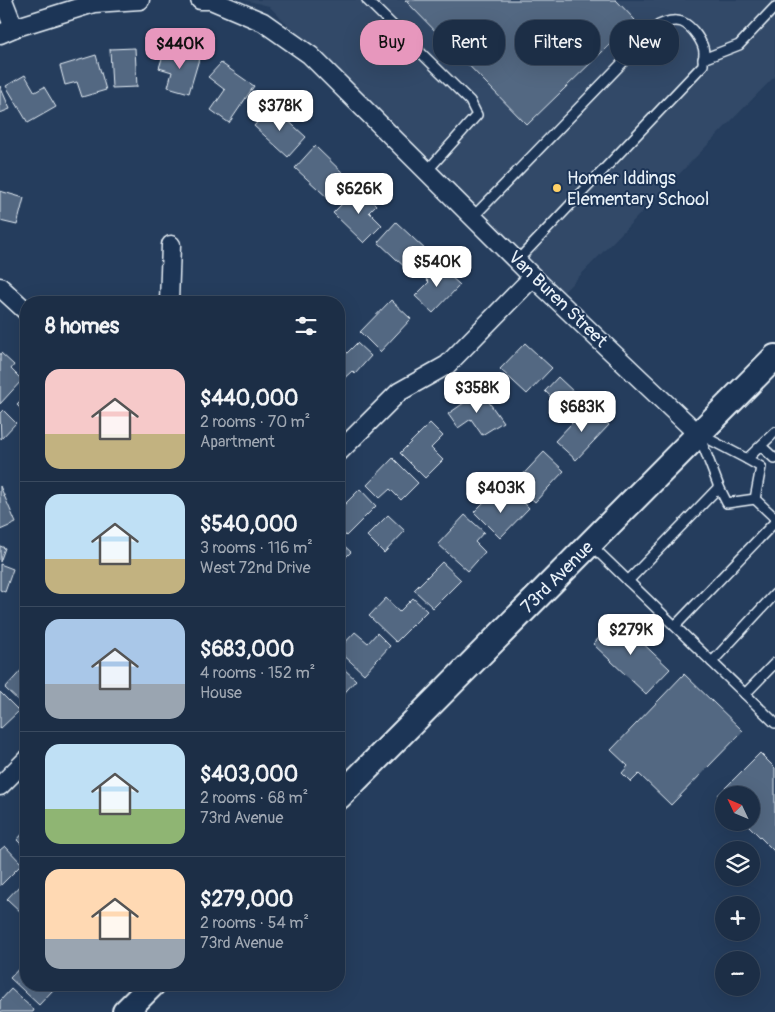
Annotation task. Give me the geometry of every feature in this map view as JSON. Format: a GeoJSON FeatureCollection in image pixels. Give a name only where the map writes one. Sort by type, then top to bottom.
{"type":"FeatureCollection","features":[{"type":"Feature","properties":{"kind":"street"},"geometry":{"type":"LineString","coordinates":[[3,0],[7,31],[94,3],[140,0]]}},
{"type":"Feature","properties":{"kind":"street"},"geometry":{"type":"LineString","coordinates":[[200,0],[211,0]]}},
{"type":"Feature","properties":{"kind":"street","name":"Van Buren Street"},"geometry":{"type":"LineString","coordinates":[[211,0],[264,22],[310,54],[533,277],[698,434]]}},
{"type":"Feature","properties":{"kind":"street"},"geometry":{"type":"LineString","coordinates":[[169,296],[171,245]]}},
{"type":"Feature","properties":{"kind":"street"},"geometry":{"type":"LineString","coordinates":[[345,446],[399,392],[447,365],[533,277]]}},
{"type":"Feature","properties":{"kind":"street"},"geometry":{"type":"LineString","coordinates":[[0,287],[20,305]]}},
{"type":"Feature","properties":{"kind":"street","name":"73rd Avenue"},"geometry":{"type":"LineString","coordinates":[[345,791],[775,357]]}},
{"type":"Feature","properties":{"kind":"street"},"geometry":{"type":"LineString","coordinates":[[0,786],[20,766]]}},
{"type":"Feature","properties":{"kind":"street"},"geometry":{"type":"LineString","coordinates":[[125,1012],[146,991]]}},
{"type":"Feature","properties":{"kind":"lane"},"geometry":{"type":"LineString","coordinates":[[367,0],[470,101],[477,115],[426,171]]}},
{"type":"Feature","properties":{"kind":"lane"},"geometry":{"type":"LineString","coordinates":[[703,59],[739,45],[775,7]]}},
{"type":"Feature","properties":{"kind":"lane"},"geometry":{"type":"LineString","coordinates":[[473,217],[659,25],[670,21],[682,22],[691,28],[700,40],[704,52],[703,65],[517,261]]}},
{"type":"Feature","properties":{"kind":"lane"},"geometry":{"type":"LineString","coordinates":[[747,459],[775,432]]}},
{"type":"Feature","properties":{"kind":"lane"},"geometry":{"type":"LineString","coordinates":[[698,434],[761,467],[755,499]]}},
{"type":"Feature","properties":{"kind":"lane"},"geometry":{"type":"LineString","coordinates":[[698,434],[718,487],[727,503],[755,499]]}},
{"type":"Feature","properties":{"kind":"lane"},"geometry":{"type":"LineString","coordinates":[[762,446],[775,459]]}},
{"type":"Feature","properties":{"kind":"lane"},"geometry":{"type":"LineString","coordinates":[[628,581],[718,487]]}},
{"type":"Feature","properties":{"kind":"lane"},"geometry":{"type":"LineString","coordinates":[[755,499],[775,518]]}},
{"type":"Feature","properties":{"kind":"lane"},"geometry":{"type":"LineString","coordinates":[[675,626],[775,522]]}},
{"type":"Feature","properties":{"kind":"lane"},"geometry":{"type":"LineString","coordinates":[[590,544],[775,723]]}},
{"type":"Feature","properties":{"kind":"lane"},"geometry":{"type":"LineString","coordinates":[[712,662],[775,594]]}},
{"type":"Feature","properties":{"kind":"lane"},"geometry":{"type":"LineString","coordinates":[[745,694],[775,663]]}},
{"type":"Feature","properties":{"kind":"shaded area","name":"Homer Iddings Elementary School"},"geometry":{"type":"Polygon","coordinates":[[[245,0],[775,0],[775,76],[557,299],[269,6],[245,0]]]}},
{"type":"Feature","properties":{"kind":"building"},"geometry":{"type":"Polygon","coordinates":[[[405,0],[616,0],[635,20],[610,20],[610,44],[600,54],[600,20],[515,20],[515,65],[589,65],[527,125],[468,65],[505,65],[505,20],[433,20],[433,29],[405,0]]]}},
{"type":"Feature","properties":{"kind":"building"},"geometry":{"type":"Polygon","coordinates":[[[135,48],[137,87],[112,88],[110,49],[135,48]]]}},
{"type":"Feature","properties":{"kind":"building"},"geometry":{"type":"Polygon","coordinates":[[[165,49],[199,59],[189,93],[168,87],[172,72],[159,68],[165,49]]]}},
{"type":"Feature","properties":{"kind":"building"},"geometry":{"type":"Polygon","coordinates":[[[96,55],[106,90],[82,97],[77,82],[65,85],[60,66],[96,55]]]}},
{"type":"Feature","properties":{"kind":"building"},"geometry":{"type":"Polygon","coordinates":[[[221,63],[254,86],[229,123],[211,110],[225,90],[208,77],[221,63]]]}},
{"type":"Feature","properties":{"kind":"building"},"geometry":{"type":"Polygon","coordinates":[[[25,75],[35,92],[44,87],[56,107],[28,123],[6,86],[25,75]]]}},
{"type":"Feature","properties":{"kind":"building"},"geometry":{"type":"Polygon","coordinates":[[[0,86],[10,109],[0,113],[0,86]]]}},
{"type":"Feature","properties":{"kind":"building"},"geometry":{"type":"Polygon","coordinates":[[[272,106],[306,137],[288,157],[254,126],[272,106]]]}},
{"type":"Feature","properties":{"kind":"building"},"geometry":{"type":"Polygon","coordinates":[[[315,146],[348,178],[329,199],[295,168],[315,146]]]}},
{"type":"Feature","properties":{"kind":"building"},"geometry":{"type":"Polygon","coordinates":[[[359,187],[376,205],[369,212],[382,225],[364,243],[333,213],[359,187]]]}},
{"type":"Feature","properties":{"kind":"building"},"geometry":{"type":"Polygon","coordinates":[[[0,191],[24,198],[17,225],[0,221],[0,191]]]}},
{"type":"Feature","properties":{"kind":"building"},"geometry":{"type":"Polygon","coordinates":[[[396,222],[428,252],[410,272],[378,242],[396,222]]]}},
{"type":"Feature","properties":{"kind":"building"},"geometry":{"type":"Polygon","coordinates":[[[436,263],[460,285],[433,313],[415,296],[429,282],[423,276],[436,263]]]}},
{"type":"Feature","properties":{"kind":"building"},"geometry":{"type":"Polygon","coordinates":[[[391,300],[411,319],[380,352],[360,332],[391,300]]]}},
{"type":"Feature","properties":{"kind":"building"},"geometry":{"type":"Polygon","coordinates":[[[357,343],[371,356],[355,374],[352,371],[345,377],[345,355],[357,343]]]}},
{"type":"Feature","properties":{"kind":"building"},"geometry":{"type":"Polygon","coordinates":[[[525,343],[552,368],[527,394],[500,369],[525,343]]]}},
{"type":"Feature","properties":{"kind":"building"},"geometry":{"type":"Polygon","coordinates":[[[1,353],[14,365],[11,369],[20,378],[20,382],[0,404],[1,353]]]}},
{"type":"Feature","properties":{"kind":"building"},"geometry":{"type":"Polygon","coordinates":[[[558,377],[575,393],[562,407],[545,391],[558,377]]]}},
{"type":"Feature","properties":{"kind":"building"},"geometry":{"type":"Polygon","coordinates":[[[481,391],[503,422],[482,435],[471,419],[458,428],[448,414],[481,391]]]}},
{"type":"Feature","properties":{"kind":"building"},"geometry":{"type":"Polygon","coordinates":[[[588,406],[609,425],[576,460],[555,441],[588,406]]]}},
{"type":"Feature","properties":{"kind":"building"},"geometry":{"type":"Polygon","coordinates":[[[3,410],[16,423],[1,439],[0,413],[3,410]]]}},
{"type":"Feature","properties":{"kind":"building"},"geometry":{"type":"Polygon","coordinates":[[[430,423],[443,436],[431,448],[443,460],[425,478],[400,453],[430,423]]]}},
{"type":"Feature","properties":{"kind":"building"},"geometry":{"type":"Polygon","coordinates":[[[544,452],[564,471],[535,502],[515,483],[544,452]]]}},
{"type":"Feature","properties":{"kind":"building"},"geometry":{"type":"Polygon","coordinates":[[[393,458],[418,483],[401,500],[390,489],[380,498],[367,485],[393,458]]]}},
{"type":"Feature","properties":{"kind":"building"},"geometry":{"type":"Polygon","coordinates":[[[0,486],[16,523],[0,530],[0,486]]]}},
{"type":"Feature","properties":{"kind":"building"},"geometry":{"type":"Polygon","coordinates":[[[360,489],[376,506],[346,536],[345,535],[345,504],[360,489]]]}},
{"type":"Feature","properties":{"kind":"building"},"geometry":{"type":"Polygon","coordinates":[[[516,494],[529,508],[500,538],[474,512],[491,495],[503,507],[516,494]]]}},
{"type":"Feature","properties":{"kind":"building"},"geometry":{"type":"Polygon","coordinates":[[[388,515],[405,531],[384,553],[367,536],[388,515]]]}},
{"type":"Feature","properties":{"kind":"building"},"geometry":{"type":"Polygon","coordinates":[[[465,515],[484,532],[475,542],[485,552],[468,571],[438,544],[465,515]]]}},
{"type":"Feature","properties":{"kind":"building"},"geometry":{"type":"Polygon","coordinates":[[[0,546],[5,548],[0,562],[0,546]]]}},
{"type":"Feature","properties":{"kind":"building"},"geometry":{"type":"Polygon","coordinates":[[[345,546],[351,552],[345,558],[345,546]]]}},
{"type":"Feature","properties":{"kind":"building"},"geometry":{"type":"Polygon","coordinates":[[[442,562],[461,580],[433,608],[414,590],[442,562]]]}},
{"type":"Feature","properties":{"kind":"building"},"geometry":{"type":"Polygon","coordinates":[[[0,564],[13,569],[5,592],[0,590],[0,564]]]}},
{"type":"Feature","properties":{"kind":"building"},"geometry":{"type":"Polygon","coordinates":[[[386,598],[399,612],[413,598],[427,611],[396,642],[369,616],[386,598]]]}},
{"type":"Feature","properties":{"kind":"building"},"geometry":{"type":"Polygon","coordinates":[[[617,619],[670,669],[646,694],[593,644],[617,619]]]}},
{"type":"Feature","properties":{"kind":"building"},"geometry":{"type":"Polygon","coordinates":[[[355,632],[368,643],[377,633],[390,646],[364,674],[345,657],[345,643],[355,632]]]}},
{"type":"Feature","properties":{"kind":"building"},"geometry":{"type":"Polygon","coordinates":[[[345,670],[356,680],[345,692],[345,670]]]}},
{"type":"Feature","properties":{"kind":"building"},"geometry":{"type":"Polygon","coordinates":[[[20,672],[20,702],[5,688],[20,672]]]}},
{"type":"Feature","properties":{"kind":"building"},"geometry":{"type":"Polygon","coordinates":[[[684,674],[743,731],[671,805],[639,774],[631,782],[622,773],[628,766],[611,750],[684,674]]]}},
{"type":"Feature","properties":{"kind":"building"},"geometry":{"type":"Polygon","coordinates":[[[0,692],[19,711],[0,729],[0,692]]]}},
{"type":"Feature","properties":{"kind":"building"},"geometry":{"type":"Polygon","coordinates":[[[760,753],[775,768],[775,852],[754,831],[760,831],[760,786],[727,786],[760,753]]]}},
{"type":"Feature","properties":{"kind":"building"},"geometry":{"type":"Polygon","coordinates":[[[5,846],[20,862],[20,866],[0,886],[0,850],[5,846]]]}},
{"type":"Feature","properties":{"kind":"building"},"geometry":{"type":"Polygon","coordinates":[[[20,885],[20,911],[7,899],[20,885]]]}},
{"type":"Feature","properties":{"kind":"building"},"geometry":{"type":"Polygon","coordinates":[[[20,967],[20,987],[10,978],[20,967]]]}},
{"type":"Feature","properties":{"kind":"building"},"geometry":{"type":"Polygon","coordinates":[[[11,989],[34,1010],[33,1012],[0,1012],[0,1001],[11,989]]]}},
{"type":"Feature","properties":{"kind":"building"},"geometry":{"type":"Polygon","coordinates":[[[24,991],[52,991],[39,1005],[24,991]]]}},
{"type":"Feature","properties":{"kind":"place","name":"Homer Iddings Elementary School"},"geometry":{"type":"Point","coordinates":[557,188]}}]}
